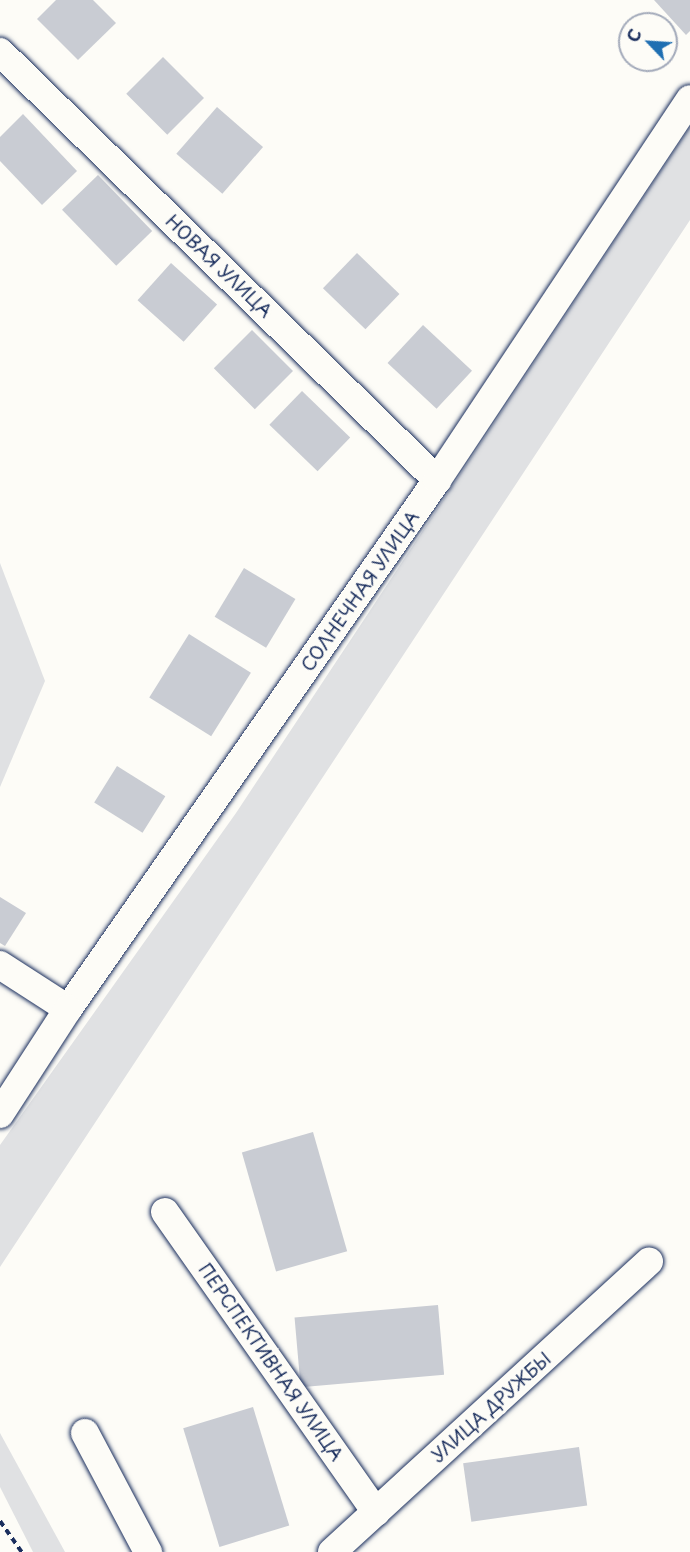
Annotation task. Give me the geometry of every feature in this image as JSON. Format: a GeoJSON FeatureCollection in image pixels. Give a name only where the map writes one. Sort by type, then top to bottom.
{"type":"FeatureCollection","features":[{"type":"Feature","properties":{"kind":"street","name":"НОВАЯ УЛИЦА"},"geometry":{"type":"LineString","coordinates":[[0,52],[437,480]]}},
{"type":"Feature","properties":{"kind":"street","name":"СОЛНЕЧНАЯ УЛИЦА"},"geometry":{"type":"LineString","coordinates":[[0,1114],[68,1009],[437,480],[690,99]]}},
{"type":"Feature","properties":{"kind":"street"},"geometry":{"type":"LineString","coordinates":[[0,965],[68,1009]]}},
{"type":"Feature","properties":{"kind":"street","name":"ПЕРСПЕКТИВНАЯ УЛИЦА"},"geometry":{"type":"LineString","coordinates":[[165,1212],[376,1512]]}},
{"type":"Feature","properties":{"kind":"street","name":"УЛИЦА ДРУЖБЫ"},"geometry":{"type":"LineString","coordinates":[[332,1552],[649,1262]]}},
{"type":"Feature","properties":{"kind":"street"},"geometry":{"type":"LineString","coordinates":[[85,1434],[148,1552]]}},
{"type":"Feature","properties":{"kind":"path"},"geometry":{"type":"LineString","coordinates":[[0,1521],[22,1552]]}},
{"type":"Feature","properties":{"kind":"shaded area"},"geometry":{"type":"Polygon","coordinates":[[[690,127],[690,220],[0,1267],[0,1145],[236,813],[690,127]]]}},
{"type":"Feature","properties":{"kind":"shaded area"},"geometry":{"type":"Polygon","coordinates":[[[0,563],[45,681],[0,787],[0,563]]]}},
{"type":"Feature","properties":{"kind":"shaded area"},"geometry":{"type":"Polygon","coordinates":[[[0,1433],[65,1552],[33,1552],[0,1487],[0,1433]]]}},
{"type":"Feature","properties":{"kind":"building"},"geometry":{"type":"Polygon","coordinates":[[[56,0],[93,0],[116,23],[78,60],[37,19],[56,0]]]}},
{"type":"Feature","properties":{"kind":"building"},"geometry":{"type":"Polygon","coordinates":[[[654,0],[690,0],[690,31],[686,35],[678,26],[678,12],[665,12],[654,0]]]}},
{"type":"Feature","properties":{"kind":"building"},"geometry":{"type":"Polygon","coordinates":[[[163,57],[204,98],[167,135],[126,94],[163,57]]]}},
{"type":"Feature","properties":{"kind":"building"},"geometry":{"type":"Polygon","coordinates":[[[217,107],[263,147],[222,194],[176,154],[217,107]]]}},
{"type":"Feature","properties":{"kind":"building"},"geometry":{"type":"Polygon","coordinates":[[[23,114],[77,171],[42,205],[0,161],[0,137],[23,114]]]}},
{"type":"Feature","properties":{"kind":"building"},"geometry":{"type":"Polygon","coordinates":[[[98,175],[152,231],[116,266],[62,210],[98,175]]]}},
{"type":"Feature","properties":{"kind":"building"},"geometry":{"type":"Polygon","coordinates":[[[357,253],[399,294],[365,329],[323,288],[357,253]]]}},
{"type":"Feature","properties":{"kind":"building"},"geometry":{"type":"Polygon","coordinates":[[[171,263],[217,304],[184,342],[138,300],[171,263]]]}},
{"type":"Feature","properties":{"kind":"building"},"geometry":{"type":"Polygon","coordinates":[[[423,325],[472,371],[437,409],[388,363],[423,325]]]}},
{"type":"Feature","properties":{"kind":"building"},"geometry":{"type":"Polygon","coordinates":[[[252,330],[293,371],[255,409],[214,368],[252,330]]]}},
{"type":"Feature","properties":{"kind":"building"},"geometry":{"type":"Polygon","coordinates":[[[302,391],[350,438],[318,471],[269,425],[302,391]]]}},
{"type":"Feature","properties":{"kind":"building"},"geometry":{"type":"Polygon","coordinates":[[[244,568],[295,599],[266,648],[215,617],[244,568]]]}},
{"type":"Feature","properties":{"kind":"building"},"geometry":{"type":"Polygon","coordinates":[[[189,634],[251,673],[211,736],[149,698],[189,634]]]}},
{"type":"Feature","properties":{"kind":"building"},"geometry":{"type":"Polygon","coordinates":[[[117,766],[165,796],[143,833],[94,802],[117,766]]]}},
{"type":"Feature","properties":{"kind":"building"},"geometry":{"type":"Polygon","coordinates":[[[0,897],[26,913],[5,946],[0,943],[0,897]]]}},
{"type":"Feature","properties":{"kind":"building"},"geometry":{"type":"Polygon","coordinates":[[[313,1132],[347,1251],[276,1272],[242,1152],[313,1132]]]}},
{"type":"Feature","properties":{"kind":"building"},"geometry":{"type":"Polygon","coordinates":[[[438,1305],[444,1375],[301,1387],[295,1318],[438,1305]]]}},
{"type":"Feature","properties":{"kind":"building"},"geometry":{"type":"Polygon","coordinates":[[[253,1407],[289,1526],[219,1547],[183,1428],[253,1407]]]}},
{"type":"Feature","properties":{"kind":"building"},"geometry":{"type":"Polygon","coordinates":[[[579,1447],[587,1505],[471,1522],[463,1463],[579,1447]]]}}]}
